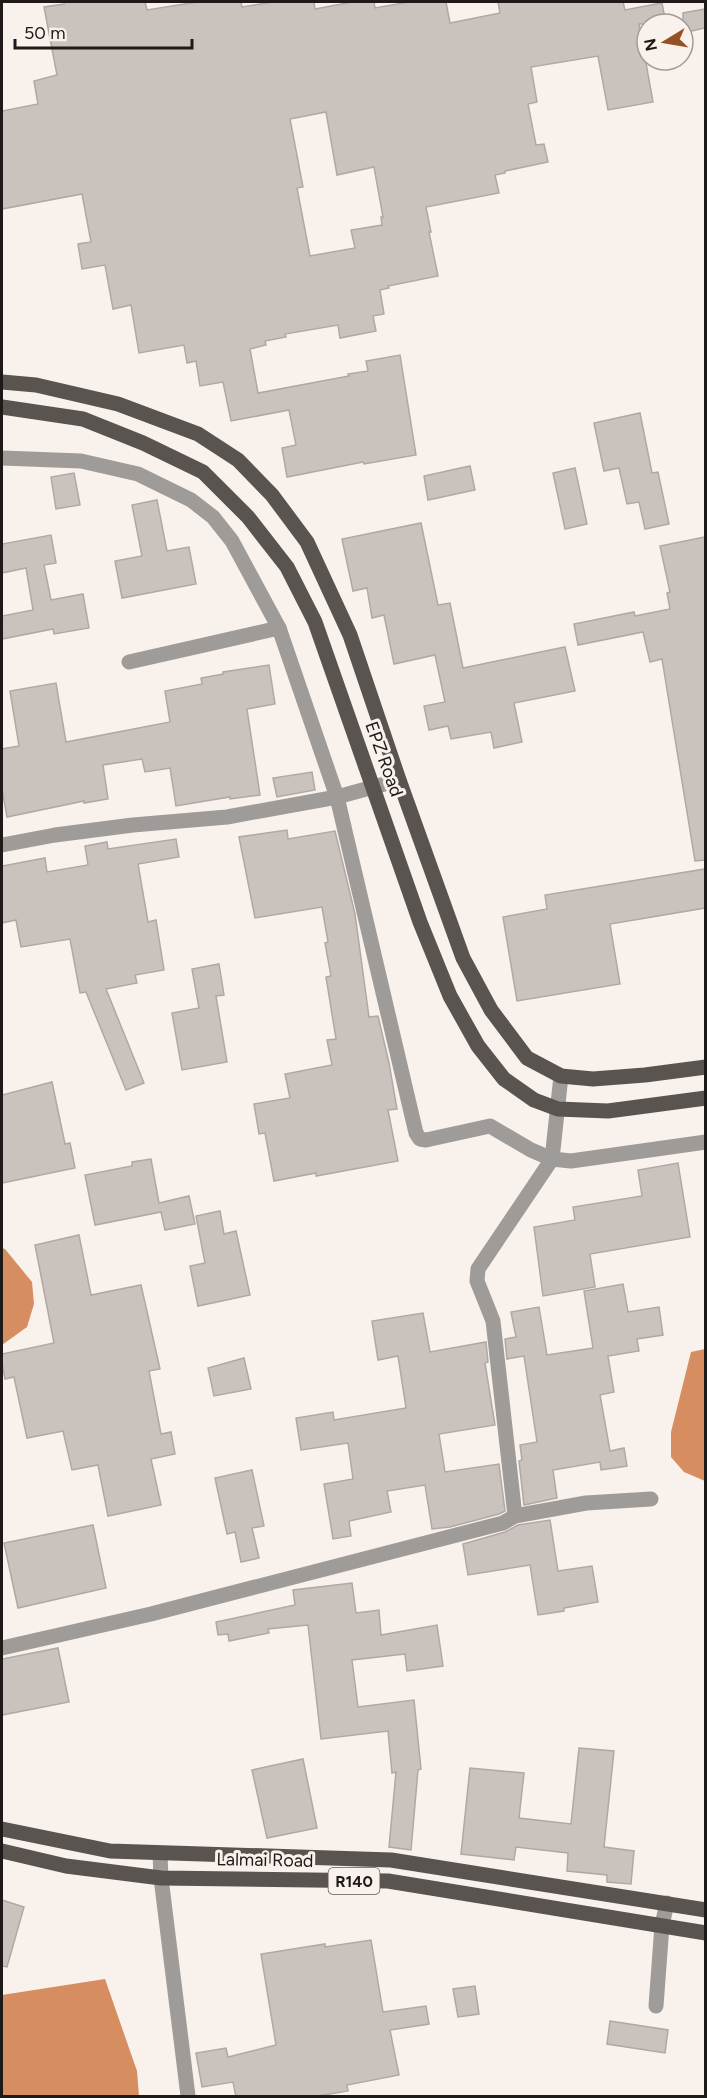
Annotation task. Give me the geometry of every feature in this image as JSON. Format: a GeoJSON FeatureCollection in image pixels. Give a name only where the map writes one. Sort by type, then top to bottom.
{"type":"FeatureCollection","features":[{"type":"Feature","properties":{"kind":"main road","name":"EPZ Road"},"geometry":{"type":"LineString","coordinates":[[2,382],[36,385],[88,396],[155,417],[198,434],[238,460],[272,495],[308,542],[350,635],[463,958],[491,1010],[527,1058],[561,1076],[593,1079],[645,1076],[705,1066]]}},
{"type":"Feature","properties":{"kind":"main road","name":"EPZ Road"},"geometry":{"type":"LineString","coordinates":[[2,407],[82,419],[143,443],[203,472],[248,517],[287,567],[315,622],[420,922],[450,996],[478,1046],[504,1079],[534,1100],[558,1109],[608,1111],[705,1098]]}},
{"type":"Feature","properties":{"kind":"main road","name":"Lalmai Road"},"geometry":{"type":"LineString","coordinates":[[2,1828],[110,1851],[392,1860],[705,1910]]}},
{"type":"Feature","properties":{"kind":"main road","name":"Lalmai Road"},"geometry":{"type":"LineString","coordinates":[[2,1851],[66,1866],[161,1878],[388,1881],[705,1933]]}},
{"type":"Feature","properties":{"kind":"street"},"geometry":{"type":"LineString","coordinates":[[2,458],[81,461],[138,474],[191,500],[213,517],[232,541],[279,628],[338,797],[418,1137],[426,1140],[490,1126],[531,1150],[552,1159],[571,1161],[705,1142]]}},
{"type":"Feature","properties":{"kind":"street"},"geometry":{"type":"LineString","coordinates":[[129,662],[279,628]]}},
{"type":"Feature","properties":{"kind":"street"},"geometry":{"type":"LineString","coordinates":[[2,845],[122,826],[227,817],[338,797],[399,780]]}},
{"type":"Feature","properties":{"kind":"street"},"geometry":{"type":"LineString","coordinates":[[516,1516],[493,1322],[477,1281],[478,1269],[552,1159],[561,1076]]}},
{"type":"Feature","properties":{"kind":"street"},"geometry":{"type":"LineString","coordinates":[[2,1648],[151,1614],[503,1524],[516,1516],[586,1503],[651,1499]]}},
{"type":"Feature","properties":{"kind":"street"},"geometry":{"type":"LineString","coordinates":[[160,1854],[188,2097]]}},
{"type":"Feature","properties":{"kind":"street"},"geometry":{"type":"LineString","coordinates":[[656,2006],[662,1925],[667,1903]]}},
{"type":"Feature","properties":{"kind":"shaded area"},"geometry":{"type":"Polygon","coordinates":[[[2,1248],[32,1282],[34,1304],[27,1327],[2,1345],[2,1248]]]}},
{"type":"Feature","properties":{"kind":"shaded area"},"geometry":{"type":"Polygon","coordinates":[[[706,1349],[705,1481],[684,1472],[671,1457],[671,1432],[691,1352],[706,1349]]]}},
{"type":"Feature","properties":{"kind":"shaded area"},"geometry":{"type":"Polygon","coordinates":[[[105,1979],[137,2071],[139,2096],[2,2096],[2,1995],[105,1979]]]}},
{"type":"Feature","properties":{"kind":"building"},"geometry":{"type":"Polygon","coordinates":[[[64,2],[145,2],[147,10],[197,2],[241,2],[242,7],[273,2],[314,2],[315,9],[352,2],[374,2],[375,8],[409,2],[446,2],[450,23],[500,13],[498,2],[623,2],[625,10],[662,3],[664,12],[635,12],[635,72],[648,72],[653,102],[608,110],[598,56],[531,67],[537,102],[528,104],[536,145],[544,144],[548,162],[495,175],[499,193],[426,207],[438,276],[388,286],[389,288],[380,290],[384,314],[373,316],[376,331],[340,338],[338,325],[285,334],[286,337],[265,341],[266,345],[250,349],[258,393],[368,371],[366,361],[400,355],[416,455],[364,464],[363,462],[287,477],[282,448],[296,445],[289,410],[231,421],[223,382],[200,386],[196,361],[187,363],[184,345],[139,353],[131,305],[113,309],[105,265],[82,269],[78,244],[91,242],[82,194],[2,209],[2,111],[38,104],[34,81],[57,75],[44,7],[64,4],[64,2]],[[326,112],[290,119],[303,187],[297,188],[310,256],[355,248],[351,230],[382,225],[381,217],[383,217],[374,167],[337,175],[326,112]]]}},
{"type":"Feature","properties":{"kind":"building"},"geometry":{"type":"Polygon","coordinates":[[[705,9],[705,28],[695,30],[695,12],[688,12],[705,9]]]}},
{"type":"Feature","properties":{"kind":"building"},"geometry":{"type":"Polygon","coordinates":[[[640,413],[652,473],[658,472],[669,524],[645,529],[639,502],[627,504],[619,468],[604,471],[594,423],[640,413]]]}},
{"type":"Feature","properties":{"kind":"building"},"geometry":{"type":"Polygon","coordinates":[[[470,466],[475,490],[428,500],[424,476],[470,466]]]}},
{"type":"Feature","properties":{"kind":"building"},"geometry":{"type":"Polygon","coordinates":[[[575,468],[587,524],[565,529],[553,473],[575,468]]]}},
{"type":"Feature","properties":{"kind":"building"},"geometry":{"type":"Polygon","coordinates":[[[74,473],[80,505],[56,509],[51,477],[74,473]]]}},
{"type":"Feature","properties":{"kind":"building"},"geometry":{"type":"Polygon","coordinates":[[[157,500],[167,551],[189,547],[196,584],[122,598],[115,561],[142,556],[132,505],[157,500]]]}},
{"type":"Feature","properties":{"kind":"building"},"geometry":{"type":"Polygon","coordinates":[[[421,523],[438,605],[450,603],[463,668],[565,647],[575,691],[514,703],[522,742],[494,748],[491,732],[451,739],[448,726],[429,730],[424,706],[445,702],[435,655],[394,664],[384,615],[372,618],[367,588],[353,591],[342,539],[421,523]]]}},
{"type":"Feature","properties":{"kind":"building"},"geometry":{"type":"Polygon","coordinates":[[[51,535],[56,563],[44,565],[51,600],[83,594],[89,628],[54,634],[53,629],[2,639],[2,616],[33,610],[26,568],[2,573],[2,544],[51,535]]]}},
{"type":"Feature","properties":{"kind":"building"},"geometry":{"type":"Polygon","coordinates":[[[705,537],[705,860],[695,861],[662,659],[650,662],[643,632],[578,645],[574,624],[634,612],[635,616],[670,609],[667,593],[670,592],[660,546],[705,537]]]}},
{"type":"Feature","properties":{"kind":"building"},"geometry":{"type":"Polygon","coordinates":[[[269,665],[275,704],[247,709],[260,795],[230,799],[230,797],[176,806],[170,768],[145,772],[142,759],[103,765],[108,799],[84,803],[84,801],[7,817],[2,789],[2,749],[19,746],[10,691],[56,683],[66,742],[170,722],[165,691],[202,684],[201,678],[223,674],[223,672],[269,665]]]}},
{"type":"Feature","properties":{"kind":"building"},"geometry":{"type":"Polygon","coordinates":[[[312,772],[315,790],[277,797],[273,778],[312,772]]]}},
{"type":"Feature","properties":{"kind":"building"},"geometry":{"type":"Polygon","coordinates":[[[287,830],[288,839],[335,831],[355,914],[369,1017],[378,1016],[389,1063],[397,1109],[388,1110],[398,1161],[274,1181],[265,1133],[259,1134],[254,1104],[290,1098],[285,1074],[332,1065],[327,1040],[336,1039],[326,977],[331,976],[322,907],[255,918],[239,837],[287,830]]]}},
{"type":"Feature","properties":{"kind":"building"},"geometry":{"type":"Polygon","coordinates":[[[176,839],[179,857],[138,864],[148,922],[156,920],[164,970],[135,975],[137,983],[106,989],[144,1083],[126,1090],[86,992],[80,993],[70,939],[21,947],[16,920],[2,923],[2,866],[45,858],[47,872],[88,865],[85,846],[107,842],[108,849],[176,839]]]}},
{"type":"Feature","properties":{"kind":"building"},"geometry":{"type":"Polygon","coordinates":[[[705,869],[705,908],[610,924],[620,984],[517,1001],[503,917],[547,909],[545,895],[705,869]]]}},
{"type":"Feature","properties":{"kind":"building"},"geometry":{"type":"Polygon","coordinates":[[[219,964],[224,995],[216,996],[227,1062],[182,1070],[172,1013],[199,1008],[192,969],[219,964]]]}},
{"type":"Feature","properties":{"kind":"building"},"geometry":{"type":"Polygon","coordinates":[[[52,1082],[65,1144],[70,1143],[75,1168],[2,1183],[2,1095],[52,1082]]]}},
{"type":"Feature","properties":{"kind":"building"},"geometry":{"type":"Polygon","coordinates":[[[151,1159],[159,1203],[189,1196],[195,1224],[165,1230],[161,1212],[95,1225],[85,1175],[132,1166],[132,1162],[151,1159]]]}},
{"type":"Feature","properties":{"kind":"building"},"geometry":{"type":"Polygon","coordinates":[[[678,1163],[690,1237],[590,1254],[595,1287],[543,1296],[534,1227],[575,1220],[573,1207],[642,1196],[638,1170],[678,1163]]]}},
{"type":"Feature","properties":{"kind":"building"},"geometry":{"type":"Polygon","coordinates":[[[220,1211],[224,1234],[236,1231],[250,1295],[198,1306],[190,1266],[205,1263],[196,1216],[220,1211]]]}},
{"type":"Feature","properties":{"kind":"building"},"geometry":{"type":"Polygon","coordinates":[[[79,1235],[91,1295],[141,1285],[160,1369],[149,1371],[161,1434],[171,1432],[175,1454],[151,1459],[161,1505],[108,1516],[98,1465],[72,1470],[63,1431],[27,1438],[14,1377],[5,1379],[2,1363],[2,1354],[54,1343],[35,1245],[79,1235]]]}},
{"type":"Feature","properties":{"kind":"building"},"geometry":{"type":"Polygon","coordinates":[[[623,1284],[628,1312],[659,1307],[663,1335],[637,1339],[639,1351],[608,1356],[614,1392],[600,1395],[610,1451],[624,1448],[627,1466],[601,1470],[600,1462],[553,1470],[557,1498],[524,1505],[519,1461],[522,1460],[520,1445],[537,1442],[524,1356],[507,1359],[505,1339],[516,1337],[511,1312],[539,1307],[547,1355],[593,1348],[584,1291],[623,1284]]]}},
{"type":"Feature","properties":{"kind":"building"},"geometry":{"type":"Polygon","coordinates":[[[423,1313],[430,1352],[486,1342],[488,1362],[485,1363],[495,1425],[439,1434],[445,1472],[499,1464],[505,1511],[450,1527],[432,1529],[425,1485],[387,1491],[391,1512],[349,1521],[351,1536],[333,1539],[324,1484],[353,1479],[348,1443],[301,1450],[296,1418],[333,1412],[334,1420],[406,1408],[398,1356],[378,1360],[372,1321],[423,1313]]]}},
{"type":"Feature","properties":{"kind":"building"},"geometry":{"type":"Polygon","coordinates":[[[244,1358],[251,1389],[214,1396],[208,1368],[244,1358]]]}},
{"type":"Feature","properties":{"kind":"building"},"geometry":{"type":"Polygon","coordinates":[[[252,1470],[264,1526],[252,1528],[259,1558],[241,1562],[235,1532],[227,1534],[215,1478],[252,1470]]]}},
{"type":"Feature","properties":{"kind":"building"},"geometry":{"type":"Polygon","coordinates":[[[550,1520],[558,1571],[592,1566],[598,1602],[538,1615],[530,1565],[468,1575],[463,1544],[505,1532],[518,1525],[550,1520]]]}},
{"type":"Feature","properties":{"kind":"building"},"geometry":{"type":"Polygon","coordinates":[[[93,1525],[106,1588],[18,1608],[4,1543],[93,1525]]]}},
{"type":"Feature","properties":{"kind":"building"},"geometry":{"type":"Polygon","coordinates":[[[352,1583],[356,1613],[379,1610],[381,1635],[437,1625],[443,1666],[407,1671],[405,1654],[352,1660],[358,1707],[414,1700],[421,1769],[418,1770],[411,1850],[389,1847],[396,1772],[392,1773],[388,1731],[321,1739],[308,1625],[268,1629],[269,1633],[229,1641],[228,1634],[218,1635],[216,1622],[295,1605],[293,1590],[352,1583]]]}},
{"type":"Feature","properties":{"kind":"building"},"geometry":{"type":"Polygon","coordinates":[[[58,1648],[69,1702],[2,1715],[2,1659],[58,1648]]]}},
{"type":"Feature","properties":{"kind":"building"},"geometry":{"type":"Polygon","coordinates":[[[579,1748],[614,1751],[604,1847],[634,1851],[631,1884],[607,1882],[607,1875],[567,1871],[568,1853],[516,1847],[514,1860],[461,1854],[470,1768],[524,1773],[519,1818],[571,1824],[579,1748]]]}},
{"type":"Feature","properties":{"kind":"building"},"geometry":{"type":"Polygon","coordinates":[[[303,1759],[317,1828],[267,1838],[252,1770],[303,1759]]]}},
{"type":"Feature","properties":{"kind":"building"},"geometry":{"type":"Polygon","coordinates":[[[2,1900],[24,1907],[7,1967],[2,1966],[2,1900]]]}},
{"type":"Feature","properties":{"kind":"building"},"geometry":{"type":"Polygon","coordinates":[[[371,1940],[383,2012],[426,2006],[429,2024],[390,2030],[399,2075],[347,2085],[348,2091],[312,2097],[236,2097],[233,2082],[202,2087],[196,2053],[226,2048],[228,2057],[276,2045],[261,1954],[325,1944],[325,1947],[371,1940]]]}},
{"type":"Feature","properties":{"kind":"building"},"geometry":{"type":"Polygon","coordinates":[[[475,1986],[479,2014],[458,2017],[453,1989],[475,1986]]]}},
{"type":"Feature","properties":{"kind":"building"},"geometry":{"type":"Polygon","coordinates":[[[610,2021],[668,2030],[665,2053],[607,2044],[610,2021]]]}}]}
